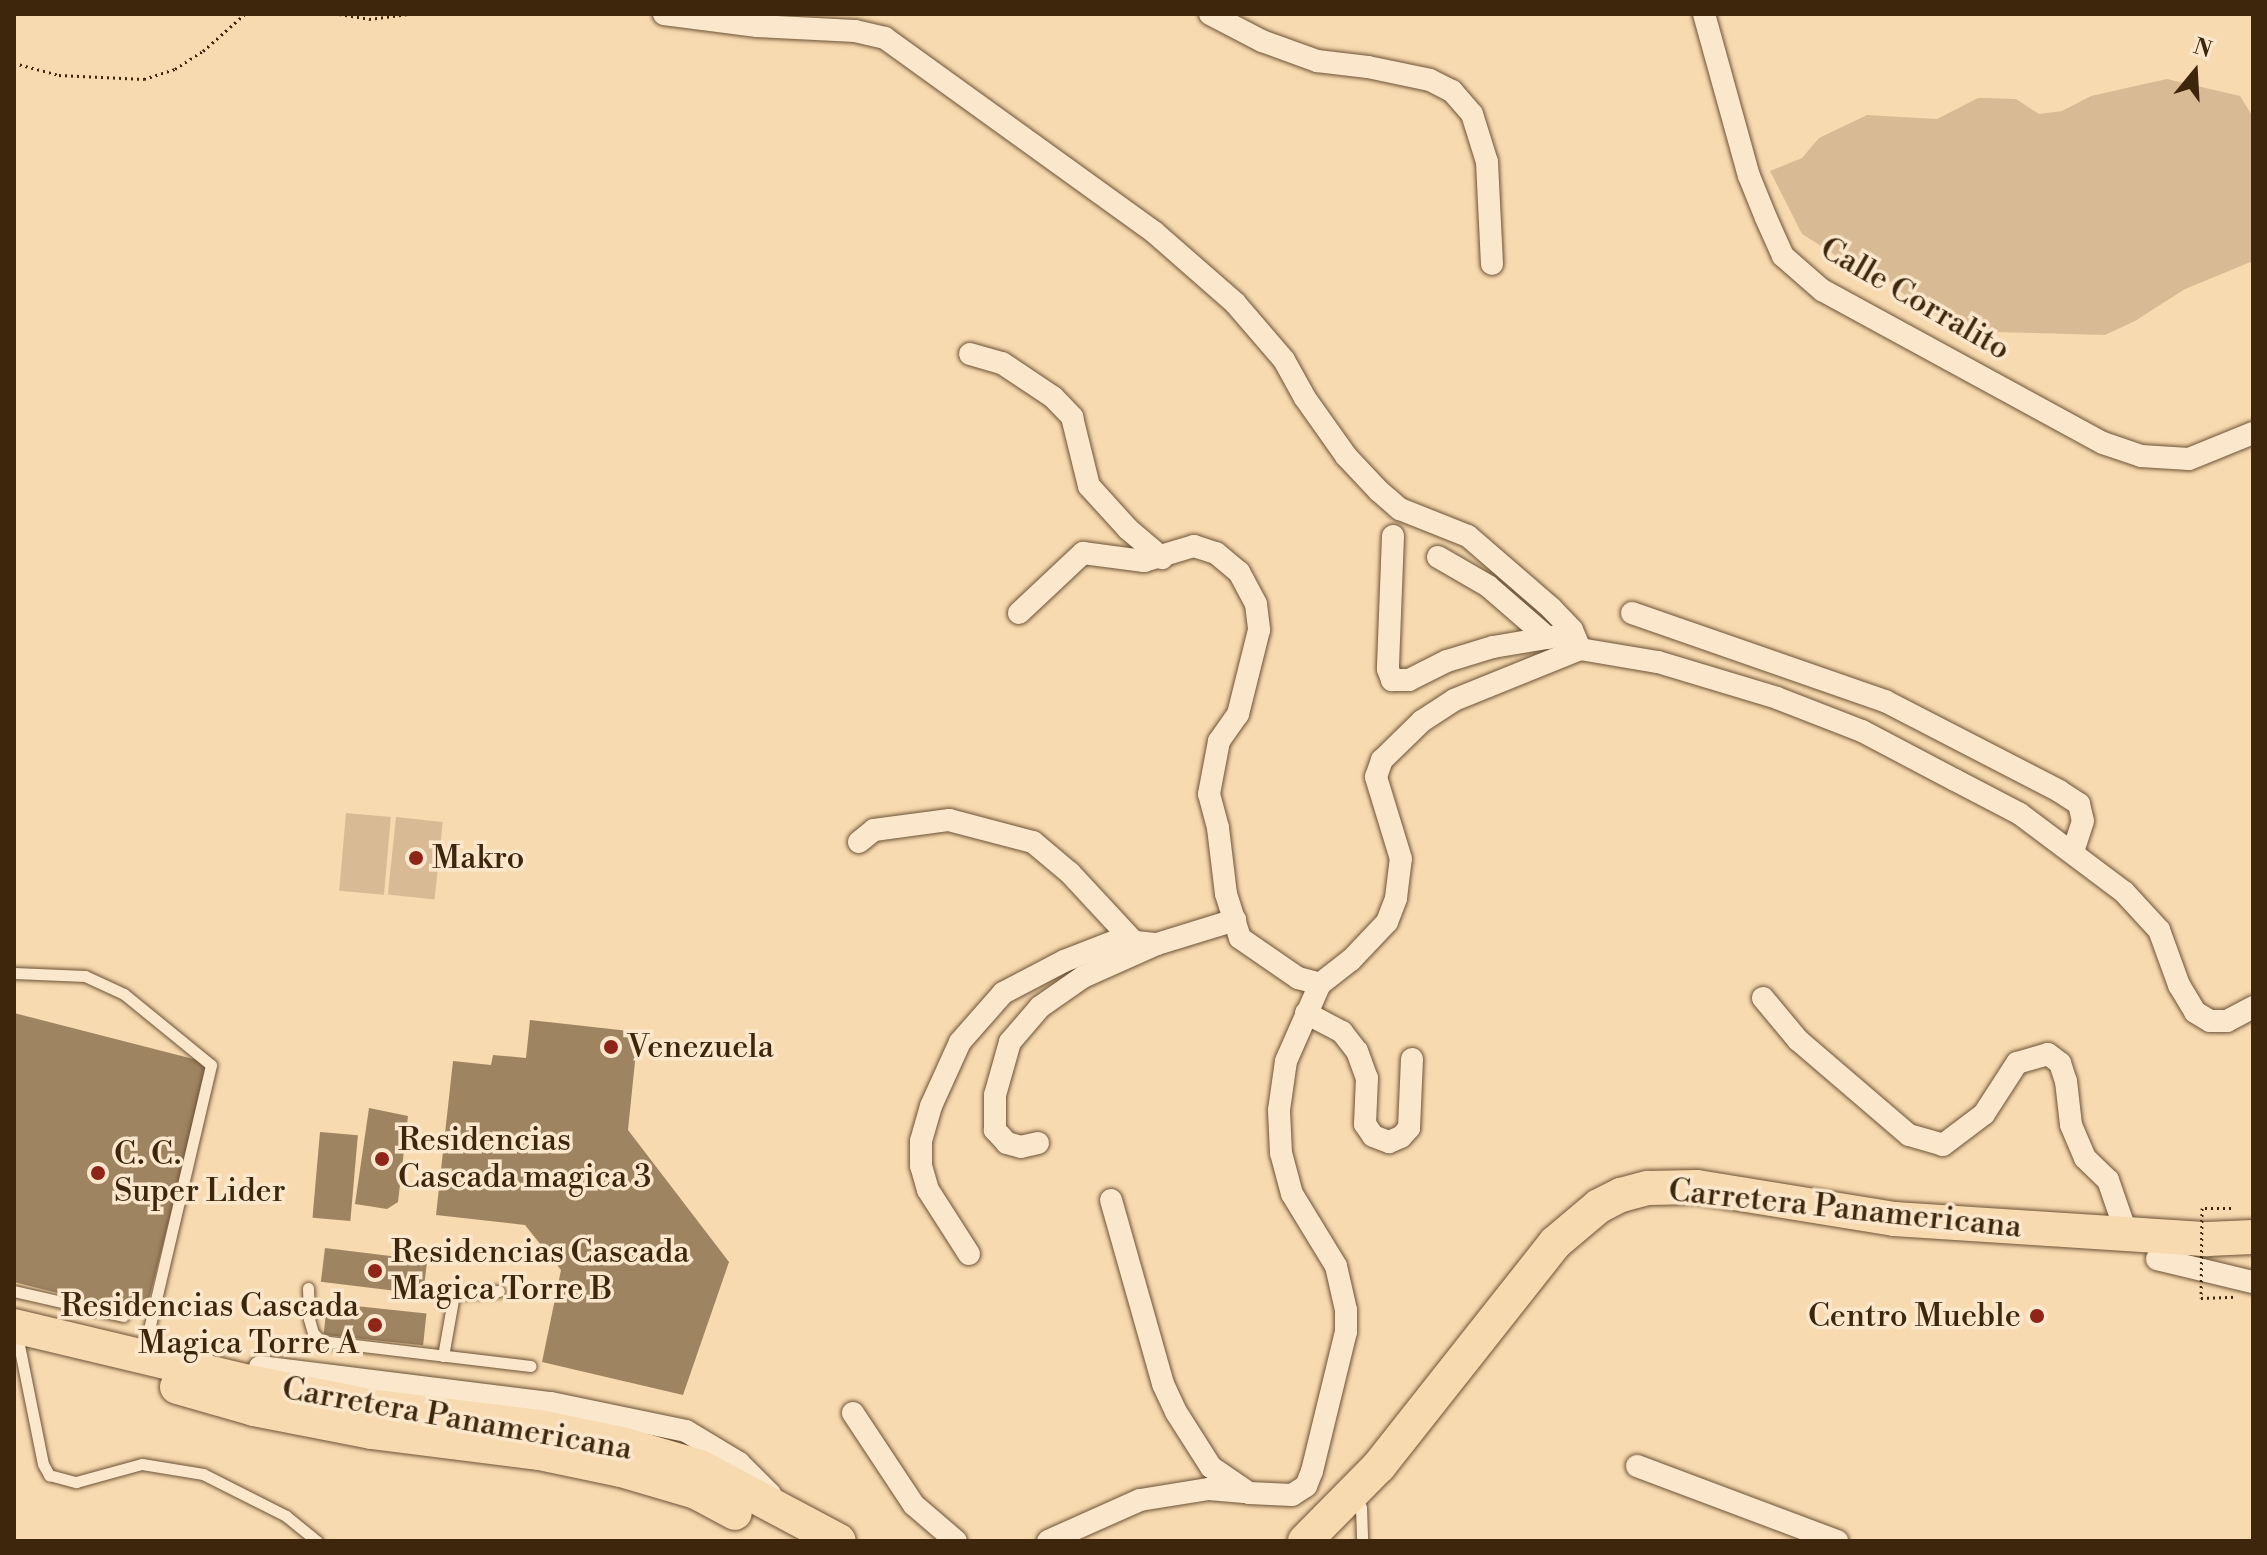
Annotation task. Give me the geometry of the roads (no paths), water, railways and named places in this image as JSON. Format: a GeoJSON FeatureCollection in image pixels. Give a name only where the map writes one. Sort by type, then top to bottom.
{"type":"FeatureCollection","features":[{"type":"Feature","properties":{"kind":"main road","name":"Carretera Panamericana"},"geometry":{"type":"LineString","coordinates":[[1305,1541],[1379,1466],[1555,1243],[1599,1206],[1621,1195],[1648,1188],[1697,1187],[1894,1219],[2127,1235],[2207,1239],[2253,1237]]}},
{"type":"Feature","properties":{"kind":"main road","name":"Carretera Panamericana"},"geometry":{"type":"LineString","coordinates":[[1327,1541],[1393,1475],[1566,1253],[1624,1212],[1651,1205],[1700,1202],[1891,1235],[2157,1259],[2253,1260]]}},
{"type":"Feature","properties":{"kind":"main road","name":"Carretera Panamericana"},"geometry":{"type":"LineString","coordinates":[[15,1331],[254,1409],[371,1432],[540,1453],[621,1470],[696,1492],[790,1528],[839,1541]]}},
{"type":"Feature","properties":{"kind":"street"},"geometry":{"type":"LineString","coordinates":[[664,14],[757,26],[855,31],[885,38],[1154,232],[1235,303],[1284,360],[1305,398],[1346,456],[1379,491],[1400,509],[1468,536],[1519,577],[1576,640]]}},
{"type":"Feature","properties":{"kind":"street"},"geometry":{"type":"LineString","coordinates":[[1210,14],[1262,41],[1317,61],[1368,67],[1430,80],[1452,91],[1472,114],[1487,162],[1492,264]]}},
{"type":"Feature","properties":{"kind":"street","name":"Calle Corralito"},"geometry":{"type":"LineString","coordinates":[[1704,14],[1749,176],[1766,218],[1783,256],[1822,290],[2116,448],[2141,456],[2189,459],[2253,433]]}},
{"type":"Feature","properties":{"kind":"street"},"geometry":{"type":"LineString","coordinates":[[970,354],[1002,363],[1053,397],[1072,417],[1089,486],[1105,506],[1162,558]]}},
{"type":"Feature","properties":{"kind":"street"},"geometry":{"type":"LineString","coordinates":[[1393,536],[1388,669],[1392,680],[1409,680],[1447,661],[1493,647],[1548,638],[1576,640],[1777,698],[1862,731],[2020,814],[2073,851],[2124,892],[2159,930],[2179,985],[2195,1012],[2210,1021],[2227,1021],[2253,1007]]}},
{"type":"Feature","properties":{"kind":"street"},"geometry":{"type":"LineString","coordinates":[[1019,613],[1083,553],[1144,561],[1194,546],[1216,553],[1239,572],[1256,604],[1259,630],[1238,714],[1219,741],[1209,785],[1226,894],[1240,938],[1298,978],[1320,984]]}},
{"type":"Feature","properties":{"kind":"street"},"geometry":{"type":"LineString","coordinates":[[1438,557],[1488,586],[1548,638]]}},
{"type":"Feature","properties":{"kind":"street"},"geometry":{"type":"LineString","coordinates":[[1632,613],[1885,701],[2059,791],[2079,804],[2083,821],[2073,851]]}},
{"type":"Feature","properties":{"kind":"street"},"geometry":{"type":"LineString","coordinates":[[1048,1541],[1140,1500],[1209,1489],[1292,1495],[1306,1486],[1346,1332],[1346,1310],[1336,1266],[1292,1194],[1281,1153],[1279,1110],[1286,1061],[1320,984],[1371,941],[1387,922],[1396,898],[1401,859],[1376,777],[1382,760],[1422,721],[1454,700],[1576,640]]}},
{"type":"Feature","properties":{"kind":"street"},"geometry":{"type":"LineString","coordinates":[[859,842],[874,830],[949,820],[1033,842],[1070,873],[1132,940]]}},
{"type":"Feature","properties":{"kind":"street"},"geometry":{"type":"LineString","coordinates":[[1038,1143],[1021,1147],[1007,1143],[995,1130],[995,1095],[1010,1042],[1040,1007],[1083,977],[1157,944],[1235,920]]}},
{"type":"Feature","properties":{"kind":"street"},"geometry":{"type":"LineString","coordinates":[[969,1254],[928,1190],[921,1166],[921,1141],[948,1065],[979,1017],[1003,993],[1064,961],[1118,940],[1157,944]]}},
{"type":"Feature","properties":{"kind":"street"},"geometry":{"type":"LineString","coordinates":[[1763,998],[1798,1040],[1909,1135],[1943,1145],[1984,1114],[2017,1063],[2048,1054],[2060,1063],[2066,1081],[2071,1125],[2085,1158],[2108,1180],[2127,1235]]}},
{"type":"Feature","properties":{"kind":"street"},"geometry":{"type":"LineString","coordinates":[[1306,1013],[1342,1032],[1357,1051],[1367,1078],[1365,1124],[1373,1136],[1389,1142],[1401,1137],[1409,1128],[1412,1059]]}},
{"type":"Feature","properties":{"kind":"street"},"geometry":{"type":"LineString","coordinates":[[1111,1200],[1163,1384],[1176,1412],[1211,1467],[1249,1493]]}},
{"type":"Feature","properties":{"kind":"street"},"geometry":{"type":"LineString","coordinates":[[2157,1259],[2245,1289]]}},
{"type":"Feature","properties":{"kind":"street"},"geometry":{"type":"LineString","coordinates":[[15,1331],[146,1342],[280,1372],[551,1403],[686,1431],[739,1463],[790,1528]]}},
{"type":"Feature","properties":{"kind":"street"},"geometry":{"type":"LineString","coordinates":[[853,1413],[914,1505],[956,1541]]}},
{"type":"Feature","properties":{"kind":"street"},"geometry":{"type":"LineString","coordinates":[[1637,1466],[1837,1541]]}},
{"type":"Feature","properties":{"kind":"lane"},"geometry":{"type":"LineString","coordinates":[[14,973],[85,976],[124,994],[211,1065],[146,1342]]}},
{"type":"Feature","properties":{"kind":"lane"},"geometry":{"type":"LineString","coordinates":[[308,1288],[309,1319],[313,1333],[321,1341],[531,1366]]}},
{"type":"Feature","properties":{"kind":"lane"},"geometry":{"type":"LineString","coordinates":[[14,1291],[123,1316]]}},
{"type":"Feature","properties":{"kind":"lane"},"geometry":{"type":"LineString","coordinates":[[443,1356],[454,1294],[499,1291]]}},
{"type":"Feature","properties":{"kind":"lane"},"geometry":{"type":"LineString","coordinates":[[15,1331],[43,1464],[49,1475],[76,1482],[142,1464],[203,1474],[286,1516],[317,1541]]}},
{"type":"Feature","properties":{"kind":"lane"},"geometry":{"type":"LineString","coordinates":[[1361,1507],[1362,1541]]}},
{"type":"Feature","properties":{"kind":"place","name":"Makro"},"geometry":{"type":"Point","coordinates":[416,858]}},
{"type":"Feature","properties":{"kind":"place","name":"Venezuela"},"geometry":{"type":"Point","coordinates":[611,1047]}},
{"type":"Feature","properties":{"kind":"place","name":"Residencias Cascada magica 3"},"geometry":{"type":"Point","coordinates":[382,1159]}},
{"type":"Feature","properties":{"kind":"place","name":"C. C. Super Lider"},"geometry":{"type":"Point","coordinates":[98,1173]}},
{"type":"Feature","properties":{"kind":"place","name":"Residencias Cascada Magica Torre B"},"geometry":{"type":"Point","coordinates":[375,1271]}},
{"type":"Feature","properties":{"kind":"place","name":"Centro Mueble"},"geometry":{"type":"Point","coordinates":[2037,1316]}},
{"type":"Feature","properties":{"kind":"place","name":"Residencias Cascada Magica Torre A"},"geometry":{"type":"Point","coordinates":[375,1325]}}]}
